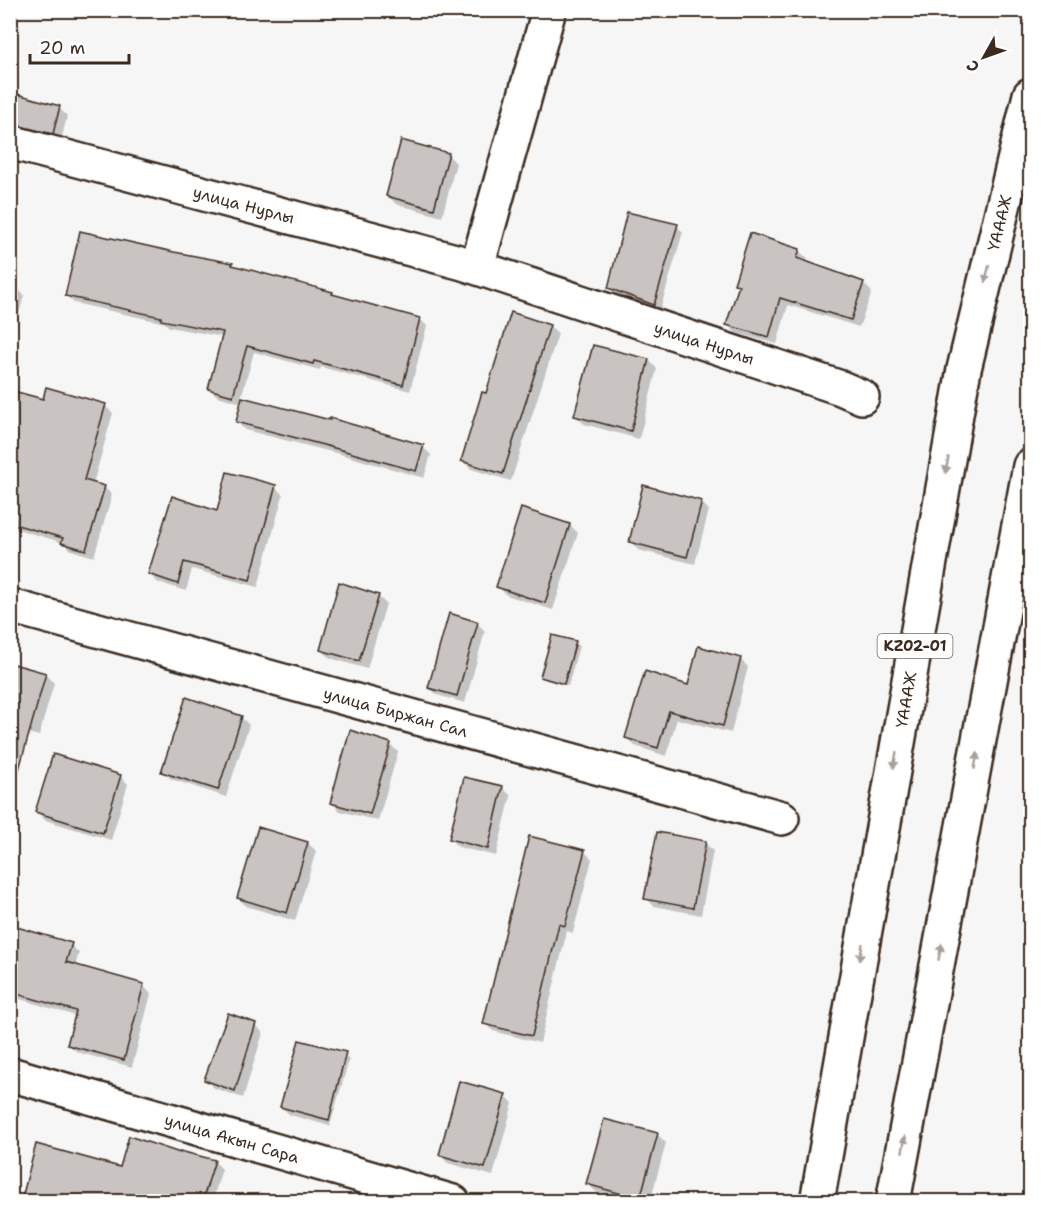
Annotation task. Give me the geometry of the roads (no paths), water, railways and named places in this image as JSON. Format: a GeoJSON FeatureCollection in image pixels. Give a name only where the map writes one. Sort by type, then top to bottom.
{"type":"FeatureCollection","features":[{"type":"Feature","properties":{"kind":"main road"},"geometry":{"type":"LineString","coordinates":[[477,267],[549,10]]}},
{"type":"Feature","properties":{"kind":"main road","name":"ҮАААЖ"},"geometry":{"type":"LineString","coordinates":[[817,1202],[964,369],[1030,94]]}},
{"type":"Feature","properties":{"kind":"main road","name":"улица Нурлы"},"geometry":{"type":"LineString","coordinates":[[10,142],[477,267],[830,384],[862,397]]}},
{"type":"Feature","properties":{"kind":"main road"},"geometry":{"type":"LineString","coordinates":[[893,1202],[1030,466]]}},
{"type":"Feature","properties":{"kind":"main road","name":"улица Биржан Сал"},"geometry":{"type":"LineString","coordinates":[[10,606],[782,818]]}},
{"type":"Feature","properties":{"kind":"main road","name":"улица Акын Сара"},"geometry":{"type":"LineString","coordinates":[[10,1074],[453,1202]]}}]}
